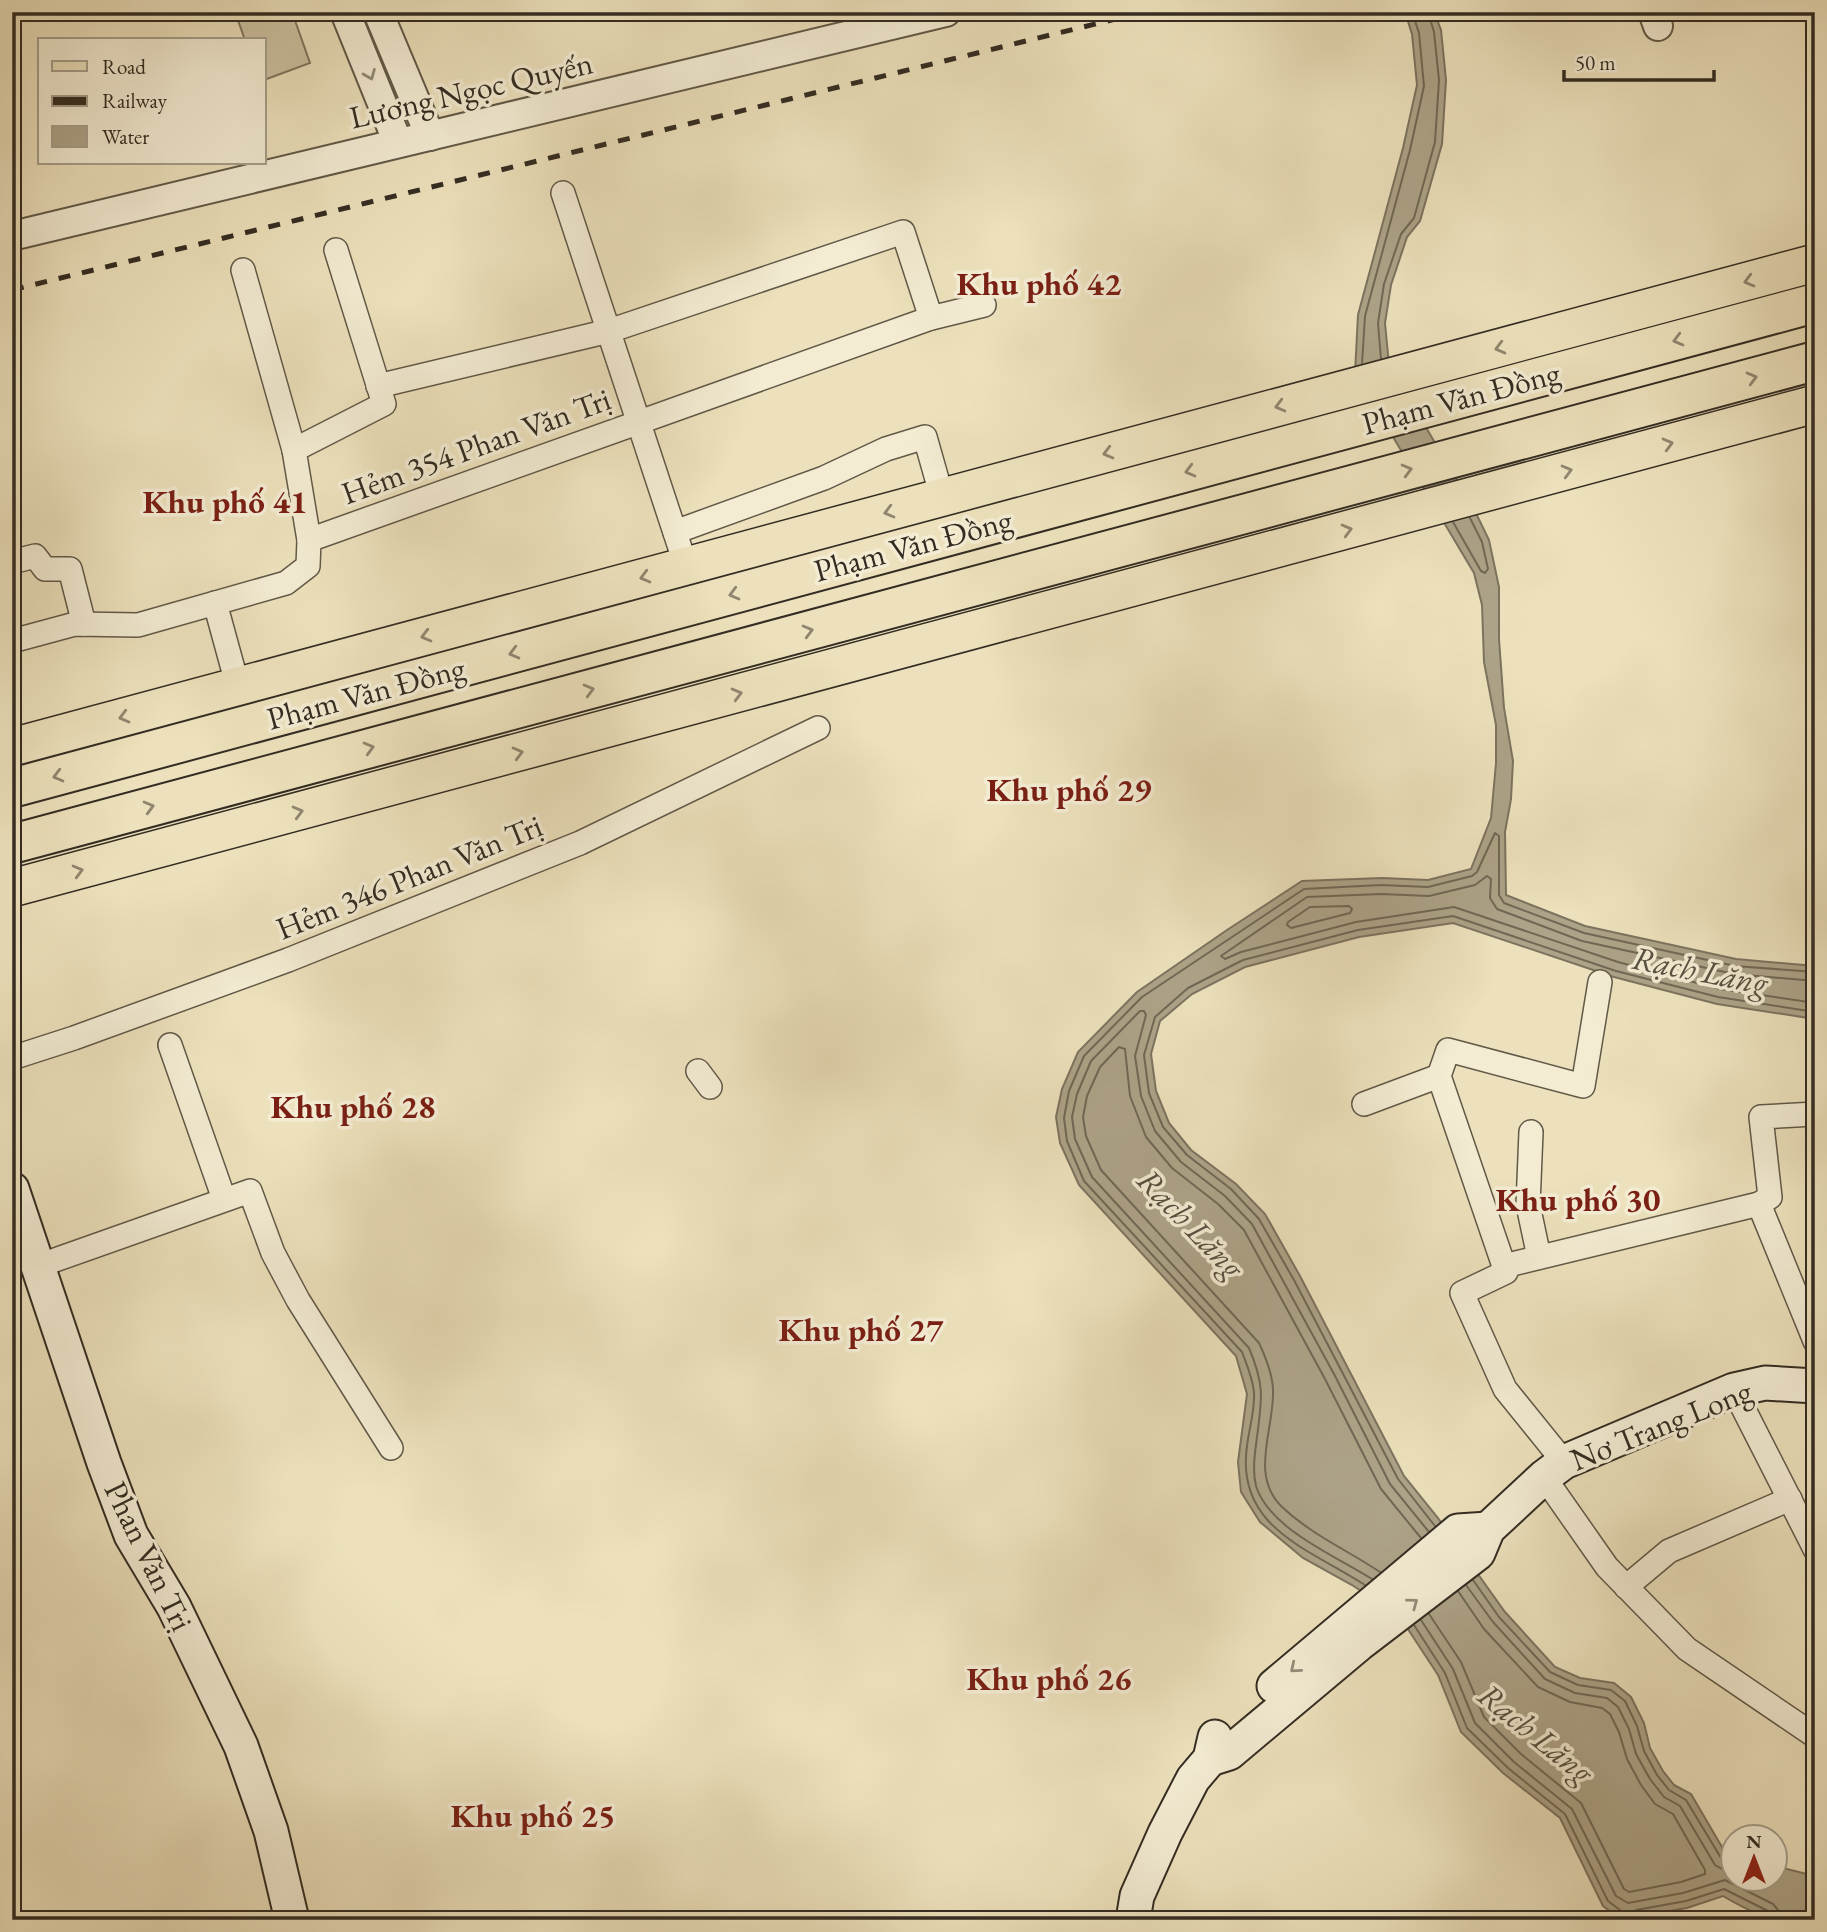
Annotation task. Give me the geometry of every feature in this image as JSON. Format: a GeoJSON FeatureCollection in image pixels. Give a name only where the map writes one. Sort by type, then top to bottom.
{"type":"FeatureCollection","features":[{"type":"Feature","properties":{"kind":"highway","name":"Phạm Văn Đồng"},"geometry":{"type":"LineString","coordinates":[[12,788],[1815,303]]}},
{"type":"Feature","properties":{"kind":"highway","name":"Phạm Văn Đồng"},"geometry":{"type":"LineString","coordinates":[[12,844],[1815,361]]}},
{"type":"Feature","properties":{"kind":"main road","name":"Phạm Văn Đồng"},"geometry":{"type":"LineString","coordinates":[[12,747],[237,687],[680,549],[942,498],[1815,263]]}},
{"type":"Feature","properties":{"kind":"main road"},"geometry":{"type":"LineString","coordinates":[[12,888],[1815,404]]}},
{"type":"Feature","properties":{"kind":"main road"},"geometry":{"type":"LineString","coordinates":[[942,498],[949,536]]}},
{"type":"Feature","properties":{"kind":"main road"},"geometry":{"type":"LineString","coordinates":[[179,702],[191,740]]}},
{"type":"Feature","properties":{"kind":"main road","name":"Phan Văn Trị"},"geometry":{"type":"LineString","coordinates":[[12,1189],[104,1463],[131,1535],[174,1607],[241,1746],[271,1831],[292,1920]]}},
{"type":"Feature","properties":{"kind":"main road","name":"Nơ Trang Long"},"geometry":{"type":"LineString","coordinates":[[1133,1920],[1137,1896],[1192,1779],[1210,1759],[1214,1738],[1475,1538],[1554,1470],[1734,1390],[1765,1382],[1815,1386]]}},
{"type":"Feature","properties":{"kind":"street"},"geometry":{"type":"LineString","coordinates":[[345,12],[398,143]]}},
{"type":"Feature","properties":{"kind":"street"},"geometry":{"type":"LineString","coordinates":[[379,12],[430,136]]}},
{"type":"Feature","properties":{"kind":"street","name":"Lương Ngọc Quyến"},"geometry":{"type":"LineString","coordinates":[[12,236],[946,12]]}},
{"type":"Feature","properties":{"kind":"street"},"geometry":{"type":"LineString","coordinates":[[563,193],[680,549]]}},
{"type":"Feature","properties":{"kind":"street"},"geometry":{"type":"LineString","coordinates":[[378,386],[609,331],[903,232],[931,318]]}},
{"type":"Feature","properties":{"kind":"street"},"geometry":{"type":"LineString","coordinates":[[295,450],[384,404],[336,250]]}},
{"type":"Feature","properties":{"kind":"street"},"geometry":{"type":"LineString","coordinates":[[12,641],[75,624],[138,625],[286,583],[308,566],[309,540],[295,450],[243,270]]}},
{"type":"Feature","properties":{"kind":"street","name":"Hẻm 354 Phan Văn Trị"},"geometry":{"type":"LineString","coordinates":[[309,540],[931,318],[984,305]]}},
{"type":"Feature","properties":{"kind":"street","name":"Phạm Văn Đồng"},"geometry":{"type":"LineString","coordinates":[[680,549],[886,449],[925,437],[942,498]]}},
{"type":"Feature","properties":{"kind":"street"},"geometry":{"type":"LineString","coordinates":[[12,562],[35,556],[45,569],[70,569],[84,624]]}},
{"type":"Feature","properties":{"kind":"street"},"geometry":{"type":"LineString","coordinates":[[215,603],[237,687]]}},
{"type":"Feature","properties":{"kind":"street","name":"Hẻm 346 Phan Văn Trị"},"geometry":{"type":"LineString","coordinates":[[12,1058],[288,960],[580,843],[818,728]]}},
{"type":"Feature","properties":{"kind":"street"},"geometry":{"type":"LineString","coordinates":[[1600,982],[1583,1086],[1448,1050],[1439,1076],[1506,1272],[1462,1293],[1506,1388],[1606,1567],[1687,1649],[1815,1736]]}},
{"type":"Feature","properties":{"kind":"street"},"geometry":{"type":"LineString","coordinates":[[170,1045],[224,1199]]}},
{"type":"Feature","properties":{"kind":"street"},"geometry":{"type":"LineString","coordinates":[[1364,1104],[1439,1076]]}},
{"type":"Feature","properties":{"kind":"street"},"geometry":{"type":"LineString","coordinates":[[1504,1266],[1759,1204],[1770,1197],[1761,1117],[1815,1114]]}},
{"type":"Feature","properties":{"kind":"street"},"geometry":{"type":"LineString","coordinates":[[1531,1132],[1528,1205],[1539,1257]]}},
{"type":"Feature","properties":{"kind":"street"},"geometry":{"type":"LineString","coordinates":[[38,1266],[250,1191],[273,1253],[298,1300],[391,1448]]}},
{"type":"Feature","properties":{"kind":"street"},"geometry":{"type":"LineString","coordinates":[[1759,1204],[1815,1341]]}},
{"type":"Feature","properties":{"kind":"street"},"geometry":{"type":"LineString","coordinates":[[1734,1390],[1815,1549]]}},
{"type":"Feature","properties":{"kind":"street"},"geometry":{"type":"LineString","coordinates":[[1626,1587],[1668,1551],[1790,1499]]}},
{"type":"Feature","properties":{"kind":"shaded area"},"geometry":{"type":"Polygon","coordinates":[[[235,12],[292,12],[310,63],[266,79],[266,38],[244,38],[235,12]]]}},
{"type":"Feature","properties":{"kind":"water","name":"Rạch Lăng"},"geometry":{"type":"Polygon","coordinates":[[[1405,12],[1434,12],[1441,30],[1446,80],[1442,144],[1420,221],[1407,237],[1391,285],[1385,323],[1389,365],[1473,507],[1489,540],[1499,587],[1499,639],[1504,708],[1513,761],[1511,799],[1505,832],[1506,895],[1585,926],[1736,959],[1815,966],[1815,1019],[1717,1004],[1614,977],[1453,923],[1359,937],[1245,967],[1192,994],[1160,1021],[1151,1054],[1156,1091],[1169,1123],[1191,1150],[1236,1184],[1265,1214],[1404,1476],[1438,1518],[1505,1612],[1555,1667],[1580,1678],[1614,1683],[1631,1697],[1644,1723],[1650,1748],[1663,1771],[1674,1785],[1691,1794],[1718,1840],[1718,1894],[1788,1894],[1788,1869],[1815,1876],[1815,1920],[1767,1917],[1723,1896],[1687,1908],[1621,1919],[1603,1906],[1560,1818],[1503,1773],[1461,1732],[1438,1675],[1400,1617],[1352,1585],[1303,1558],[1260,1522],[1241,1492],[1238,1462],[1247,1394],[1236,1356],[1079,1185],[1060,1143],[1056,1117],[1062,1089],[1078,1052],[1137,992],[1302,881],[1382,878],[1428,880],[1471,869],[1491,818],[1496,725],[1484,662],[1482,605],[1474,573],[1355,373],[1358,315],[1417,85],[1412,34],[1405,12]]]}},
{"type":"Feature","properties":{"kind":"railway"},"geometry":{"type":"LineString","coordinates":[[12,290],[1144,12]]}},
{"type":"Feature","properties":{"kind":"district","name":"Khu phố 42"},"geometry":{"type":"Point","coordinates":[1039,283]}},
{"type":"Feature","properties":{"kind":"district","name":"Khu phố 41"},"geometry":{"type":"Point","coordinates":[225,501]}},
{"type":"Feature","properties":{"kind":"district","name":"Khu phố 29"},"geometry":{"type":"Point","coordinates":[1069,789]}},
{"type":"Feature","properties":{"kind":"district","name":"Khu phố 28"},"geometry":{"type":"Point","coordinates":[353,1106]}},
{"type":"Feature","properties":{"kind":"district","name":"Khu phố 30"},"geometry":{"type":"Point","coordinates":[1578,1199]}},
{"type":"Feature","properties":{"kind":"district","name":"Khu phố 27"},"geometry":{"type":"Point","coordinates":[861,1329]}},
{"type":"Feature","properties":{"kind":"district","name":"Khu phố 26"},"geometry":{"type":"Point","coordinates":[1049,1678]}},
{"type":"Feature","properties":{"kind":"district","name":"Khu phố 25"},"geometry":{"type":"Point","coordinates":[533,1815]}}]}
